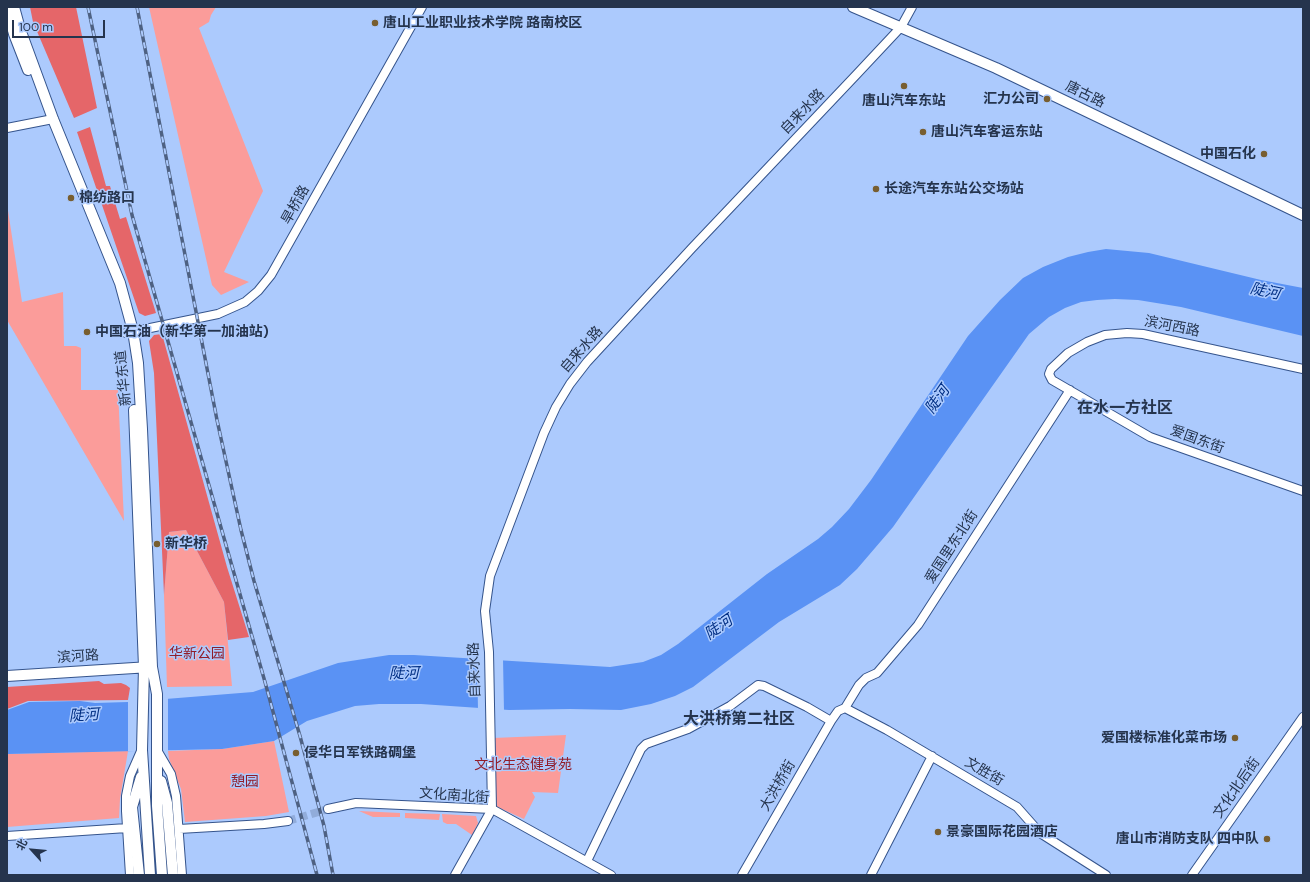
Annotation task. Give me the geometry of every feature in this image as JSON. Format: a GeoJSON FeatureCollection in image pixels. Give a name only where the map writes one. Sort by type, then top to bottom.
{"type":"FeatureCollection","features":[{"type":"Feature","properties":{"kind":"main road","name":"新华东道"},"geometry":{"type":"LineString","coordinates":[[14,7],[20,30],[50,120]]}},
{"type":"Feature","properties":{"kind":"main road","name":"唐古路"},"geometry":{"type":"LineString","coordinates":[[852,7],[902,24],[999,63],[1303,207]]}},
{"type":"Feature","properties":{"kind":"main road","name":"唐古路"},"geometry":{"type":"LineString","coordinates":[[870,7],[902,24],[1303,215]]}},
{"type":"Feature","properties":{"kind":"main road","name":"新华东道"},"geometry":{"type":"LineString","coordinates":[[7,9],[14,34],[50,120],[113,284],[129,332],[148,667],[143,695],[142,750]]}},
{"type":"Feature","properties":{"kind":"main road","name":"新华东道"},"geometry":{"type":"LineString","coordinates":[[148,667],[157,694],[157,749]]}},
{"type":"Feature","properties":{"kind":"main road","name":"滨河路"},"geometry":{"type":"LineString","coordinates":[[7,676],[148,667]]}},
{"type":"Feature","properties":{"kind":"main road"},"geometry":{"type":"LineString","coordinates":[[157,749],[157,806],[162,875]]}},
{"type":"Feature","properties":{"kind":"main road"},"geometry":{"type":"LineString","coordinates":[[142,750],[150,875]]}},
{"type":"Feature","properties":{"kind":"main road"},"geometry":{"type":"LineString","coordinates":[[157,767],[167,803],[173,875]]}},
{"type":"Feature","properties":{"kind":"main road"},"geometry":{"type":"LineString","coordinates":[[139,875],[132,807],[143,770]]}},
{"type":"Feature","properties":{"kind":"street","name":"旱桥路"},"geometry":{"type":"LineString","coordinates":[[129,332],[218,314],[245,302],[258,291],[271,275],[422,7]]}},
{"type":"Feature","properties":{"kind":"street","name":"自来水路"},"geometry":{"type":"LineString","coordinates":[[492,810],[488,652],[484,611],[490,576],[544,433],[556,407],[570,384],[587,362],[686,254],[856,75],[902,24],[912,7]]}},
{"type":"Feature","properties":{"kind":"street"},"geometry":{"type":"LineString","coordinates":[[7,128],[50,120]]}},
{"type":"Feature","properties":{"kind":"street","name":"滨河西路"},"geometry":{"type":"LineString","coordinates":[[1049,374],[1051,369],[1068,353],[1086,342],[1105,335],[1127,333],[1143,334],[1303,369]]}},
{"type":"Feature","properties":{"kind":"street","name":"爱国东街"},"geometry":{"type":"LineString","coordinates":[[1049,374],[1052,380],[1150,437],[1303,491]]}},
{"type":"Feature","properties":{"kind":"street","name":"爱国里东北街"},"geometry":{"type":"LineString","coordinates":[[842,710],[859,685],[866,678],[877,673],[918,624],[1070,390]]}},
{"type":"Feature","properties":{"kind":"street"},"geometry":{"type":"LineString","coordinates":[[587,862],[641,749],[646,744],[688,728],[730,706],[758,685],[764,686],[801,704],[831,721]]}},
{"type":"Feature","properties":{"kind":"street","name":"大洪桥街"},"geometry":{"type":"LineString","coordinates":[[742,875],[831,721],[842,710]]}},
{"type":"Feature","properties":{"kind":"street","name":"文胜街"},"geometry":{"type":"LineString","coordinates":[[842,710],[887,730],[1017,807],[1040,833],[1106,875]]}},
{"type":"Feature","properties":{"kind":"street","name":"文化北后街"},"geometry":{"type":"LineString","coordinates":[[1192,875],[1303,718]]}},
{"type":"Feature","properties":{"kind":"street"},"geometry":{"type":"LineString","coordinates":[[157,749],[171,774],[176,796],[182,875]]}},
{"type":"Feature","properties":{"kind":"street"},"geometry":{"type":"LineString","coordinates":[[130,875],[126,811],[128,789],[130,776],[142,750]]}},
{"type":"Feature","properties":{"kind":"street"},"geometry":{"type":"LineString","coordinates":[[872,875],[932,756]]}},
{"type":"Feature","properties":{"kind":"street","name":"文化南北街"},"geometry":{"type":"LineString","coordinates":[[328,809],[356,803],[492,810],[611,875]]}},
{"type":"Feature","properties":{"kind":"street"},"geometry":{"type":"LineString","coordinates":[[455,875],[492,810]]}},
{"type":"Feature","properties":{"kind":"street"},"geometry":{"type":"LineString","coordinates":[[179,829],[264,824],[288,821]]}},
{"type":"Feature","properties":{"kind":"street"},"geometry":{"type":"LineString","coordinates":[[7,836],[127,828]]}},
{"type":"Feature","properties":{"kind":"green space"},"geometry":{"type":"Polygon","coordinates":[[[149,7],[216,7],[209,22],[199,28],[263,191],[224,272],[249,282],[221,295],[212,285],[149,7]]]}},
{"type":"Feature","properties":{"kind":"green space"},"geometry":{"type":"Polygon","coordinates":[[[7,204],[22,302],[63,292],[64,346],[76,346],[81,348],[81,390],[118,390],[124,521],[7,320],[7,204]]]}},
{"type":"Feature","properties":{"kind":"green space","name":"华新公园"},"geometry":{"type":"Polygon","coordinates":[[[186,530],[224,602],[232,686],[167,687],[164,595],[169,532],[186,530]]]}},
{"type":"Feature","properties":{"kind":"green space","name":"文北生态健身苑"},"geometry":{"type":"Polygon","coordinates":[[[566,735],[558,793],[532,792],[535,797],[524,819],[495,806],[493,738],[566,735]]]}},
{"type":"Feature","properties":{"kind":"green space","name":"憩园"},"geometry":{"type":"Polygon","coordinates":[[[274,741],[289,812],[266,816],[185,822],[181,789],[169,759],[168,751],[222,749],[274,741]]]}},
{"type":"Feature","properties":{"kind":"green space"},"geometry":{"type":"Polygon","coordinates":[[[128,751],[120,799],[119,818],[7,827],[7,754],[128,751]]]}},
{"type":"Feature","properties":{"kind":"green space"},"geometry":{"type":"Polygon","coordinates":[[[359,811],[400,813],[400,817],[373,817],[359,811]]]}},
{"type":"Feature","properties":{"kind":"green space"},"geometry":{"type":"Polygon","coordinates":[[[405,813],[440,814],[439,820],[405,818],[405,813]]]}},
{"type":"Feature","properties":{"kind":"green space"},"geometry":{"type":"Polygon","coordinates":[[[442,814],[476,816],[478,823],[472,835],[456,824],[447,824],[443,822],[442,814]]]}},
{"type":"Feature","properties":{"kind":"shaded area"},"geometry":{"type":"Polygon","coordinates":[[[30,7],[76,7],[97,108],[74,118],[33,22],[30,7]]]}},
{"type":"Feature","properties":{"kind":"shaded area"},"geometry":{"type":"Polygon","coordinates":[[[90,127],[106,186],[110,186],[120,219],[126,217],[156,313],[145,316],[139,313],[77,132],[90,127]]]}},
{"type":"Feature","properties":{"kind":"shaded area"},"geometry":{"type":"Polygon","coordinates":[[[162,334],[227,567],[249,637],[228,640],[224,602],[186,530],[169,532],[164,595],[154,373],[149,341],[154,335],[162,334]]]}},
{"type":"Feature","properties":{"kind":"shaded area"},"geometry":{"type":"Polygon","coordinates":[[[99,681],[104,684],[121,683],[126,685],[130,688],[128,700],[28,701],[7,709],[7,687],[99,681]]]}},
{"type":"Feature","properties":{"kind":"water","name":"陡河"},"geometry":{"type":"Polygon","coordinates":[[[1106,249],[1149,253],[1261,280],[1303,288],[1303,336],[1181,307],[1138,300],[1115,299],[1081,302],[1065,308],[1049,317],[1029,334],[893,527],[857,569],[840,585],[779,622],[693,687],[675,696],[651,704],[621,710],[509,710],[421,704],[379,704],[355,706],[307,721],[274,741],[222,749],[7,754],[7,710],[29,702],[128,702],[253,692],[338,663],[389,655],[414,655],[610,667],[643,662],[661,655],[678,644],[767,574],[818,539],[832,527],[849,509],[871,480],[968,336],[1000,300],[1023,278],[1043,267],[1068,257],[1106,249]]]}},
{"type":"Feature","properties":{"kind":"pier"},"geometry":{"type":"Polygon","coordinates":[[[477,657],[503,659],[504,711],[478,710],[477,657]]]}},
{"type":"Feature","properties":{"kind":"pier"},"geometry":{"type":"Polygon","coordinates":[[[168,697],[168,751],[128,751],[128,700],[168,697]]]}},
{"type":"Feature","properties":{"kind":"tunnel"},"geometry":{"type":"LineString","coordinates":[[288,821],[328,809]]}},
{"type":"Feature","properties":{"kind":"railway"},"geometry":{"type":"LineString","coordinates":[[88,7],[132,215],[265,682],[317,875]]}},
{"type":"Feature","properties":{"kind":"railway"},"geometry":{"type":"LineString","coordinates":[[137,7],[217,420],[241,530],[254,581],[300,736],[324,826],[333,875]]}},
{"type":"Feature","properties":{"kind":"place","name":"唐山工业职业技术学院 路南校区"},"geometry":{"type":"Point","coordinates":[375,23]}},
{"type":"Feature","properties":{"kind":"place","name":"唐山汽车东站"},"geometry":{"type":"Point","coordinates":[904,86]}},
{"type":"Feature","properties":{"kind":"place","name":"汇力公司"},"geometry":{"type":"Point","coordinates":[1047,99]}},
{"type":"Feature","properties":{"kind":"place","name":"唐山汽车客运东站"},"geometry":{"type":"Point","coordinates":[923,132]}},
{"type":"Feature","properties":{"kind":"place","name":"中国石化"},"geometry":{"type":"Point","coordinates":[1264,154]}},
{"type":"Feature","properties":{"kind":"place","name":"长途汽车东站公交场站"},"geometry":{"type":"Point","coordinates":[876,189]}},
{"type":"Feature","properties":{"kind":"place","name":"棉纺路口"},"geometry":{"type":"Point","coordinates":[71,198]}},
{"type":"Feature","properties":{"kind":"place","name":"中国石油（新华第一加油站)"},"geometry":{"type":"Point","coordinates":[87,332]}},
{"type":"Feature","properties":{"kind":"place","name":"新华桥"},"geometry":{"type":"Point","coordinates":[157,544]}},
{"type":"Feature","properties":{"kind":"place","name":"爱国楼标准化菜市场"},"geometry":{"type":"Point","coordinates":[1235,738]}},
{"type":"Feature","properties":{"kind":"place","name":"侵华日军铁路碉堡"},"geometry":{"type":"Point","coordinates":[296,753]}},
{"type":"Feature","properties":{"kind":"place","name":"景豪国际花园酒店"},"geometry":{"type":"Point","coordinates":[938,832]}},
{"type":"Feature","properties":{"kind":"place","name":"唐山市消防支队 四中队"},"geometry":{"type":"Point","coordinates":[1267,839]}},
{"type":"Feature","properties":{"kind":"district","name":"在水一方社区"},"geometry":{"type":"Point","coordinates":[1125,409]}},
{"type":"Feature","properties":{"kind":"district","name":"大洪桥第二社区"},"geometry":{"type":"Point","coordinates":[739,720]}}]}
